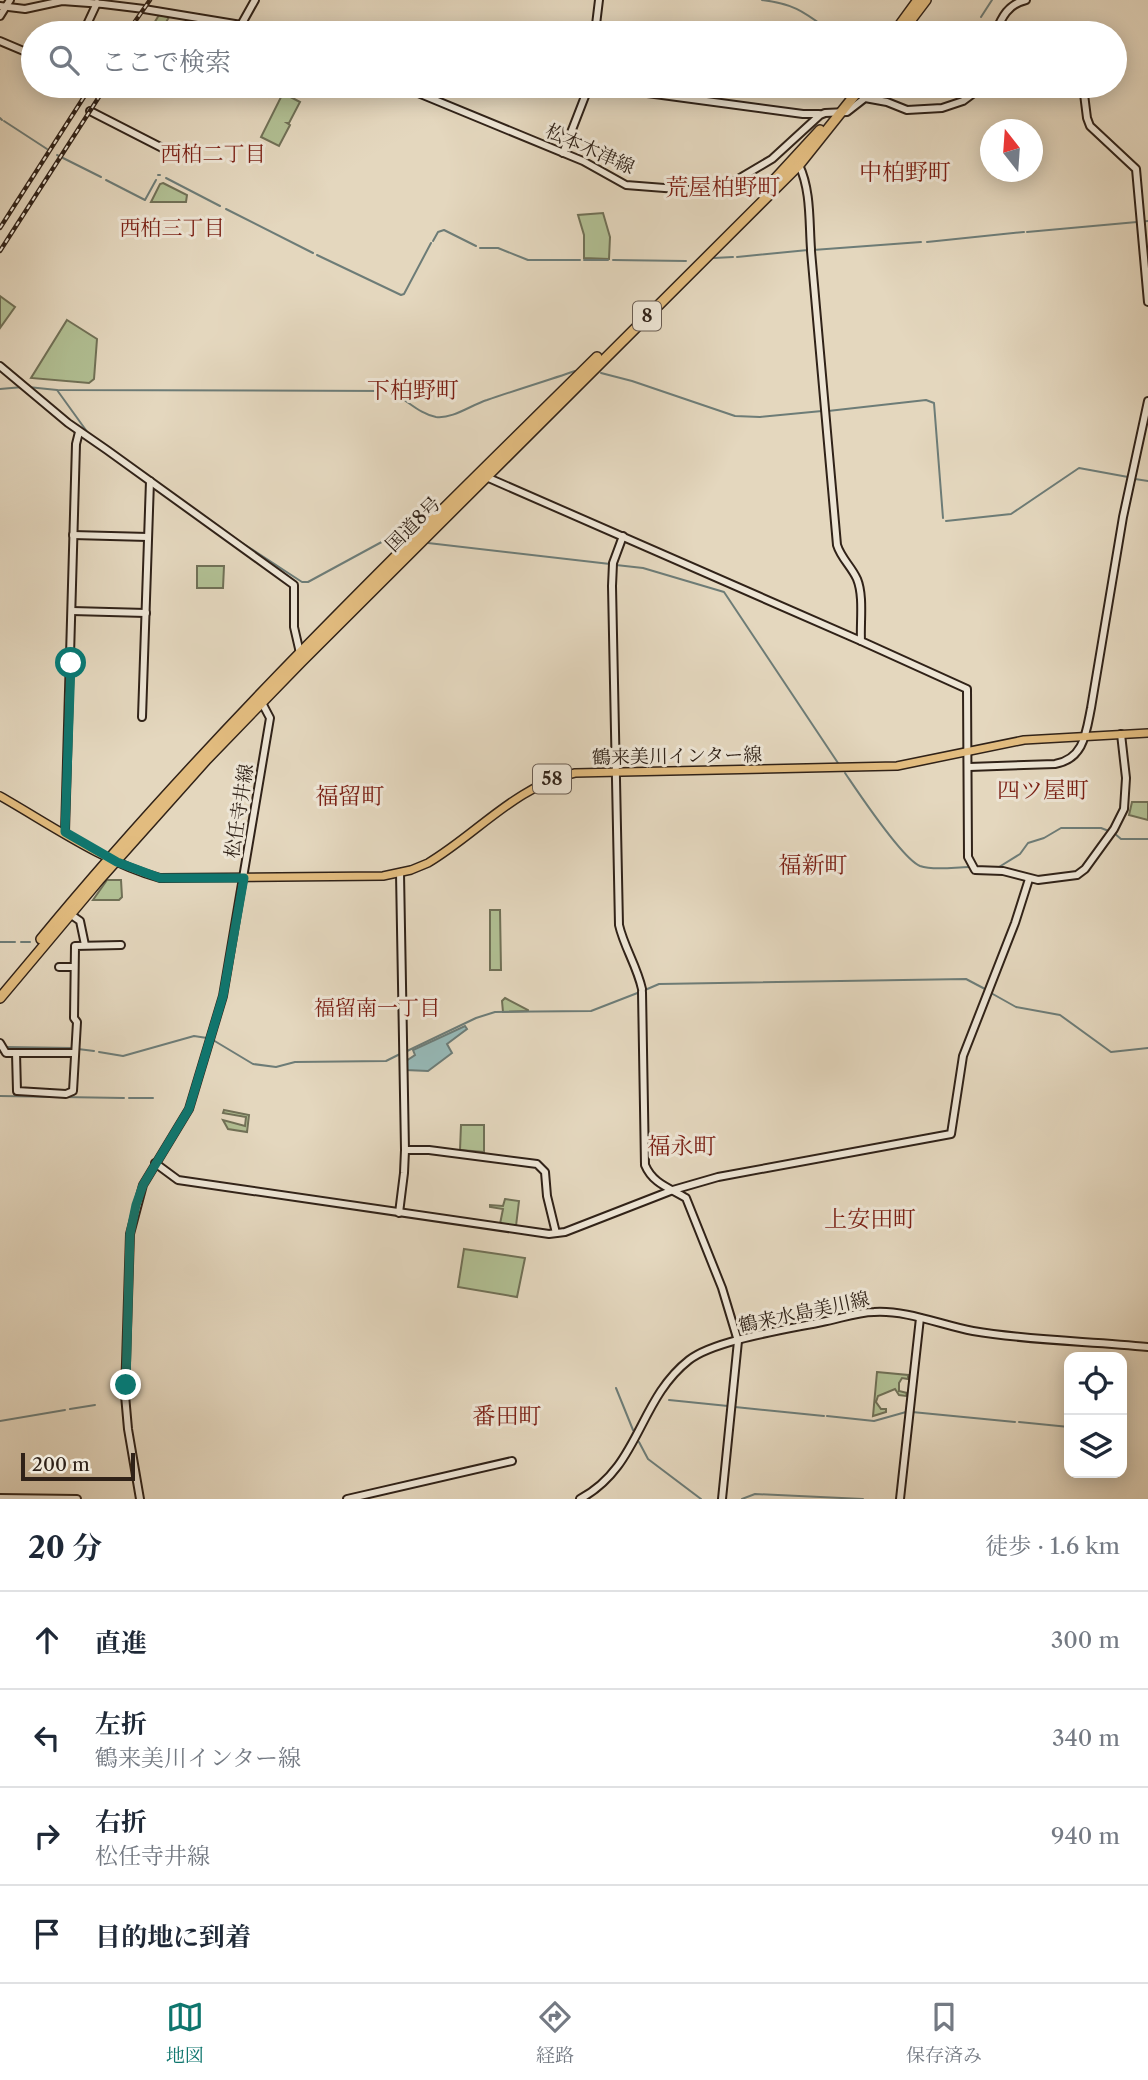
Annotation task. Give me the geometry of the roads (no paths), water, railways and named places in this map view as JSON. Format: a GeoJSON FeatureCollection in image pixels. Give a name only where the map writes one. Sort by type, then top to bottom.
{"type":"FeatureCollection","features":[{"type":"Feature","properties":{"kind":"highway"},"geometry":{"type":"LineString","coordinates":[[903,21],[918,0]]}},
{"type":"Feature","properties":{"kind":"highway"},"geometry":{"type":"LineString","coordinates":[[910,21],[926,0]]}},
{"type":"Feature","properties":{"kind":"highway","name":"国道8号"},"geometry":{"type":"LineString","coordinates":[[260,699],[760,196],[815,137],[846,98]]}},
{"type":"Feature","properties":{"kind":"highway","name":"国道8号"},"geometry":{"type":"LineString","coordinates":[[482,475],[799,165],[834,113],[851,98]]}},
{"type":"Feature","properties":{"kind":"highway","name":"国道8号"},"geometry":{"type":"LineString","coordinates":[[0,989],[300,653],[411,547]]}},
{"type":"Feature","properties":{"kind":"highway","name":"国道8号"},"geometry":{"type":"LineString","coordinates":[[0,998],[113,860]]}},
{"type":"Feature","properties":{"kind":"main road","name":"鶴来美川インター線"},"geometry":{"type":"LineString","coordinates":[[0,796],[113,860],[160,878],[367,877],[400,873],[439,857],[525,793],[545,782],[575,774],[897,766],[1024,740],[1148,733]]}},
{"type":"Feature","properties":{"kind":"street"},"geometry":{"type":"LineString","coordinates":[[244,21],[256,0]]}},
{"type":"Feature","properties":{"kind":"street"},"geometry":{"type":"LineString","coordinates":[[596,21],[599,0]]}},
{"type":"Feature","properties":{"kind":"street"},"geometry":{"type":"LineString","coordinates":[[1000,21],[1011,5],[1026,0]]}},
{"type":"Feature","properties":{"kind":"street"},"geometry":{"type":"LineString","coordinates":[[0,16],[5,4],[31,9],[62,1],[98,2],[212,21]]}},
{"type":"Feature","properties":{"kind":"street"},"geometry":{"type":"LineString","coordinates":[[89,21],[98,2]]}},
{"type":"Feature","properties":{"kind":"street"},"geometry":{"type":"LineString","coordinates":[[0,41],[21,50]]}},
{"type":"Feature","properties":{"kind":"street","name":"松本木津線"},"geometry":{"type":"LineString","coordinates":[[430,98],[564,153],[626,186],[703,191],[728,185],[768,162],[811,125],[834,113],[852,109],[865,98]]}},
{"type":"Feature","properties":{"kind":"street"},"geometry":{"type":"LineString","coordinates":[[564,153],[585,98]]}},
{"type":"Feature","properties":{"kind":"street"},"geometry":{"type":"LineString","coordinates":[[684,98],[803,114],[834,113]]}},
{"type":"Feature","properties":{"kind":"street"},"geometry":{"type":"LineString","coordinates":[[865,98],[887,102],[907,110],[953,106],[968,98]]}},
{"type":"Feature","properties":{"kind":"street"},"geometry":{"type":"LineString","coordinates":[[1084,98],[1090,125],[1136,169],[1148,302]]}},
{"type":"Feature","properties":{"kind":"street"},"geometry":{"type":"LineString","coordinates":[[90,111],[174,154]]}},
{"type":"Feature","properties":{"kind":"street"},"geometry":{"type":"LineString","coordinates":[[811,125],[815,137]]}},
{"type":"Feature","properties":{"kind":"street"},"geometry":{"type":"LineString","coordinates":[[799,165],[806,194],[837,545],[841,556],[857,578],[860,590],[861,640]]}},
{"type":"Feature","properties":{"kind":"street"},"geometry":{"type":"LineString","coordinates":[[0,366],[79,432],[294,585],[294,627],[300,653]]}},
{"type":"Feature","properties":{"kind":"street"},"geometry":{"type":"LineString","coordinates":[[969,766],[1055,764],[1070,761],[1078,751],[1085,736],[1123,517],[1148,401]]}},
{"type":"Feature","properties":{"kind":"street"},"geometry":{"type":"LineString","coordinates":[[65,832],[76,444],[79,432]]}},
{"type":"Feature","properties":{"kind":"street"},"geometry":{"type":"LineString","coordinates":[[482,475],[967,689],[968,858],[975,870],[1003,871],[1029,879],[1049,879],[1077,875],[1093,861],[1112,833],[1124,808],[1126,793],[1121,734]]}},
{"type":"Feature","properties":{"kind":"street"},"geometry":{"type":"LineString","coordinates":[[142,717],[150,481]]}},
{"type":"Feature","properties":{"kind":"street"},"geometry":{"type":"LineString","coordinates":[[74,535],[148,537]]}},
{"type":"Feature","properties":{"kind":"street"},"geometry":{"type":"LineString","coordinates":[[623,536],[613,565],[619,925],[642,990],[645,1165],[650,1175],[664,1187],[686,1198],[722,1288],[738,1340],[722,1499]]}},
{"type":"Feature","properties":{"kind":"street"},"geometry":{"type":"LineString","coordinates":[[72,611],[146,613]]}},
{"type":"Feature","properties":{"kind":"street","name":"松任寺井線"},"geometry":{"type":"LineString","coordinates":[[140,1499],[125,1395],[130,1234],[143,1185],[189,1109],[223,996],[270,718],[260,699]]}},
{"type":"Feature","properties":{"kind":"street"},"geometry":{"type":"LineString","coordinates":[[398,1213],[405,1150],[400,873]]}},
{"type":"Feature","properties":{"kind":"street"},"geometry":{"type":"LineString","coordinates":[[155,1163],[178,1180],[543,1234],[580,1226],[673,1190],[718,1177],[951,1134],[963,1056],[1015,923],[1029,879]]}},
{"type":"Feature","properties":{"kind":"street"},"geometry":{"type":"LineString","coordinates":[[71,914],[80,921],[85,945]]}},
{"type":"Feature","properties":{"kind":"street"},"geometry":{"type":"LineString","coordinates":[[16,1052],[17,1091],[66,1094],[73,1091],[75,946],[121,945]]}},
{"type":"Feature","properties":{"kind":"street"},"geometry":{"type":"LineString","coordinates":[[59,967],[74,967]]}},
{"type":"Feature","properties":{"kind":"street"},"geometry":{"type":"LineString","coordinates":[[2,1046],[6,1053],[75,1050]]}},
{"type":"Feature","properties":{"kind":"street"},"geometry":{"type":"LineString","coordinates":[[405,1150],[429,1150],[537,1164],[545,1172],[547,1196],[556,1233]]}},
{"type":"Feature","properties":{"kind":"street","name":"鶴来水島美川線"},"geometry":{"type":"LineString","coordinates":[[580,1499],[602,1485],[620,1466],[659,1392],[671,1375],[693,1357],[738,1340],[875,1311],[972,1331],[1148,1347]]}},
{"type":"Feature","properties":{"kind":"street"},"geometry":{"type":"LineString","coordinates":[[900,1499],[919,1318]]}},
{"type":"Feature","properties":{"kind":"street"},"geometry":{"type":"LineString","coordinates":[[347,1499],[512,1461]]}},
{"type":"Feature","properties":{"kind":"street"},"geometry":{"type":"LineString","coordinates":[[0,1498],[77,1499]]}},
{"type":"Feature","properties":{"kind":"water"},"geometry":{"type":"Polygon","coordinates":[[[465,1026],[467,1029],[447,1044],[452,1053],[428,1071],[406,1070],[406,1061],[415,1055],[413,1050],[465,1026]]]}},
{"type":"Feature","properties":{"kind":"waterway"},"geometry":{"type":"LineString","coordinates":[[762,0],[800,10],[816,21]]}},
{"type":"Feature","properties":{"kind":"waterway"},"geometry":{"type":"LineString","coordinates":[[981,17],[992,0]]}},
{"type":"Feature","properties":{"kind":"waterway"},"geometry":{"type":"LineString","coordinates":[[4,121],[47,149]]}},
{"type":"Feature","properties":{"kind":"waterway"},"geometry":{"type":"LineString","coordinates":[[57,155],[101,177]]}},
{"type":"Feature","properties":{"kind":"waterway"},"geometry":{"type":"LineString","coordinates":[[166,178],[220,206]]}},
{"type":"Feature","properties":{"kind":"waterway"},"geometry":{"type":"LineString","coordinates":[[106,180],[145,200],[156,180]]}},
{"type":"Feature","properties":{"kind":"waterway"},"geometry":{"type":"LineString","coordinates":[[226,209],[313,253]]}},
{"type":"Feature","properties":{"kind":"waterway"},"geometry":{"type":"LineString","coordinates":[[1027,232],[1148,221]]}},
{"type":"Feature","properties":{"kind":"waterway"},"geometry":{"type":"LineString","coordinates":[[433,241],[438,232],[444,230],[476,246]]}},
{"type":"Feature","properties":{"kind":"waterway"},"geometry":{"type":"LineString","coordinates":[[927,242],[1024,232]]}},
{"type":"Feature","properties":{"kind":"waterway"},"geometry":{"type":"LineString","coordinates":[[813,250],[921,242]]}},
{"type":"Feature","properties":{"kind":"waterway"},"geometry":{"type":"LineString","coordinates":[[317,255],[401,295],[431,243]]}},
{"type":"Feature","properties":{"kind":"waterway"},"geometry":{"type":"LineString","coordinates":[[480,248],[498,248],[528,260],[580,260]]}},
{"type":"Feature","properties":{"kind":"waterway"},"geometry":{"type":"LineString","coordinates":[[737,257],[808,250]]}},
{"type":"Feature","properties":{"kind":"waterway"},"geometry":{"type":"LineString","coordinates":[[714,258],[733,257]]}},
{"type":"Feature","properties":{"kind":"waterway"},"geometry":{"type":"LineString","coordinates":[[584,260],[608,260]]}},
{"type":"Feature","properties":{"kind":"waterway"},"geometry":{"type":"LineString","coordinates":[[613,260],[686,261]]}},
{"type":"Feature","properties":{"kind":"waterway"},"geometry":{"type":"LineString","coordinates":[[28,387],[57,390],[388,391],[423,413],[442,417],[575,371]]}},
{"type":"Feature","properties":{"kind":"waterway"},"geometry":{"type":"LineString","coordinates":[[601,373],[735,416],[760,417],[822,411]]}},
{"type":"Feature","properties":{"kind":"waterway"},"geometry":{"type":"LineString","coordinates":[[0,389],[23,387]]}},
{"type":"Feature","properties":{"kind":"waterway"},"geometry":{"type":"LineString","coordinates":[[57,390],[88,433]]}},
{"type":"Feature","properties":{"kind":"waterway"},"geometry":{"type":"LineString","coordinates":[[828,411],[926,400],[934,403],[943,518]]}},
{"type":"Feature","properties":{"kind":"waterway"},"geometry":{"type":"LineString","coordinates":[[133,465],[239,541],[302,582],[308,582],[389,538],[405,540]]}},
{"type":"Feature","properties":{"kind":"waterway"},"geometry":{"type":"LineString","coordinates":[[946,521],[1011,514],[1079,468],[1128,477]]}},
{"type":"Feature","properties":{"kind":"waterway"},"geometry":{"type":"LineString","coordinates":[[1135,479],[1148,481]]}},
{"type":"Feature","properties":{"kind":"waterway"},"geometry":{"type":"LineString","coordinates":[[428,543],[610,564]]}},
{"type":"Feature","properties":{"kind":"waterway"},"geometry":{"type":"LineString","coordinates":[[616,565],[643,568],[724,592],[838,763]]}},
{"type":"Feature","properties":{"kind":"waterway"},"geometry":{"type":"LineString","coordinates":[[845,773],[881,824],[912,861],[932,868],[969,867]]}},
{"type":"Feature","properties":{"kind":"waterway"},"geometry":{"type":"LineString","coordinates":[[981,867],[999,867],[1020,854],[1028,843],[1061,828],[1101,828],[1121,839],[1148,839]]}},
{"type":"Feature","properties":{"kind":"waterway"},"geometry":{"type":"LineString","coordinates":[[0,942],[15,942]]}},
{"type":"Feature","properties":{"kind":"waterway"},"geometry":{"type":"LineString","coordinates":[[21,942],[30,942]]}},
{"type":"Feature","properties":{"kind":"waterway"},"geometry":{"type":"LineString","coordinates":[[645,990],[659,984],[966,979],[985,989]]}},
{"type":"Feature","properties":{"kind":"waterway"},"geometry":{"type":"LineString","coordinates":[[405,1052],[476,1018],[495,1012],[591,1011],[640,992]]}},
{"type":"Feature","properties":{"kind":"waterway"},"geometry":{"type":"LineString","coordinates":[[991,993],[1016,1007],[1060,1015],[1111,1052],[1148,1048]]}},
{"type":"Feature","properties":{"kind":"waterway"},"geometry":{"type":"LineString","coordinates":[[99,1052],[123,1056],[194,1036],[207,1038]]}},
{"type":"Feature","properties":{"kind":"waterway"},"geometry":{"type":"LineString","coordinates":[[213,1040],[253,1064],[276,1067],[295,1062],[386,1061],[400,1054]]}},
{"type":"Feature","properties":{"kind":"waterway"},"geometry":{"type":"LineString","coordinates":[[5,1047],[73,1048]]}},
{"type":"Feature","properties":{"kind":"waterway"},"geometry":{"type":"LineString","coordinates":[[78,1049],[94,1051]]}},
{"type":"Feature","properties":{"kind":"waterway"},"geometry":{"type":"LineString","coordinates":[[0,1096],[124,1098]]}},
{"type":"Feature","properties":{"kind":"waterway"},"geometry":{"type":"LineString","coordinates":[[129,1098],[153,1098]]}},
{"type":"Feature","properties":{"kind":"waterway"},"geometry":{"type":"LineString","coordinates":[[616,1388],[633,1430]]}},
{"type":"Feature","properties":{"kind":"waterway"},"geometry":{"type":"LineString","coordinates":[[669,1400],[728,1406]]}},
{"type":"Feature","properties":{"kind":"waterway"},"geometry":{"type":"LineString","coordinates":[[70,1409],[95,1405]]}},
{"type":"Feature","properties":{"kind":"waterway"},"geometry":{"type":"LineString","coordinates":[[735,1407],[824,1416]]}},
{"type":"Feature","properties":{"kind":"waterway"},"geometry":{"type":"LineString","coordinates":[[0,1421],[65,1410]]}},
{"type":"Feature","properties":{"kind":"waterway"},"geometry":{"type":"LineString","coordinates":[[827,1416],[874,1421],[906,1412]]}},
{"type":"Feature","properties":{"kind":"waterway"},"geometry":{"type":"LineString","coordinates":[[912,1412],[1015,1422]]}},
{"type":"Feature","properties":{"kind":"waterway"},"geometry":{"type":"LineString","coordinates":[[1019,1422],[1064,1426]]}},
{"type":"Feature","properties":{"kind":"waterway"},"geometry":{"type":"LineString","coordinates":[[639,1442],[648,1459],[701,1499]]}},
{"type":"Feature","properties":{"kind":"waterway"},"geometry":{"type":"LineString","coordinates":[[742,1499],[755,1494],[863,1499]]}},
{"type":"Feature","properties":{"kind":"railway"},"geometry":{"type":"LineString","coordinates":[[135,21],[150,0]]}},
{"type":"Feature","properties":{"kind":"railway"},"geometry":{"type":"LineString","coordinates":[[0,228],[83,98]]}},
{"type":"Feature","properties":{"kind":"railway"},"geometry":{"type":"LineString","coordinates":[[0,251],[98,98]]}},
{"type":"Feature","properties":{"kind":"district","name":"西柏二丁目"},"geometry":{"type":"Point","coordinates":[213,153]}},
{"type":"Feature","properties":{"kind":"district","name":"中柏野町"},"geometry":{"type":"Point","coordinates":[905,172]}},
{"type":"Feature","properties":{"kind":"district","name":"荒屋柏野町"},"geometry":{"type":"Point","coordinates":[723,187]}},
{"type":"Feature","properties":{"kind":"district","name":"西柏三丁目"},"geometry":{"type":"Point","coordinates":[172,227]}},
{"type":"Feature","properties":{"kind":"district","name":"下柏野町"},"geometry":{"type":"Point","coordinates":[413,390]}},
{"type":"Feature","properties":{"kind":"district","name":"四ツ屋町"},"geometry":{"type":"Point","coordinates":[1043,790]}},
{"type":"Feature","properties":{"kind":"district","name":"福留町"},"geometry":{"type":"Point","coordinates":[350,796]}},
{"type":"Feature","properties":{"kind":"district","name":"福新町"},"geometry":{"type":"Point","coordinates":[813,865]}},
{"type":"Feature","properties":{"kind":"district","name":"福留南一丁目"},"geometry":{"type":"Point","coordinates":[377,1007]}},
{"type":"Feature","properties":{"kind":"district","name":"福永町"},"geometry":{"type":"Point","coordinates":[682,1146]}},
{"type":"Feature","properties":{"kind":"district","name":"上安田町"},"geometry":{"type":"Point","coordinates":[870,1219]}},
{"type":"Feature","properties":{"kind":"district","name":"番田町"},"geometry":{"type":"Point","coordinates":[507,1416]}}]}
